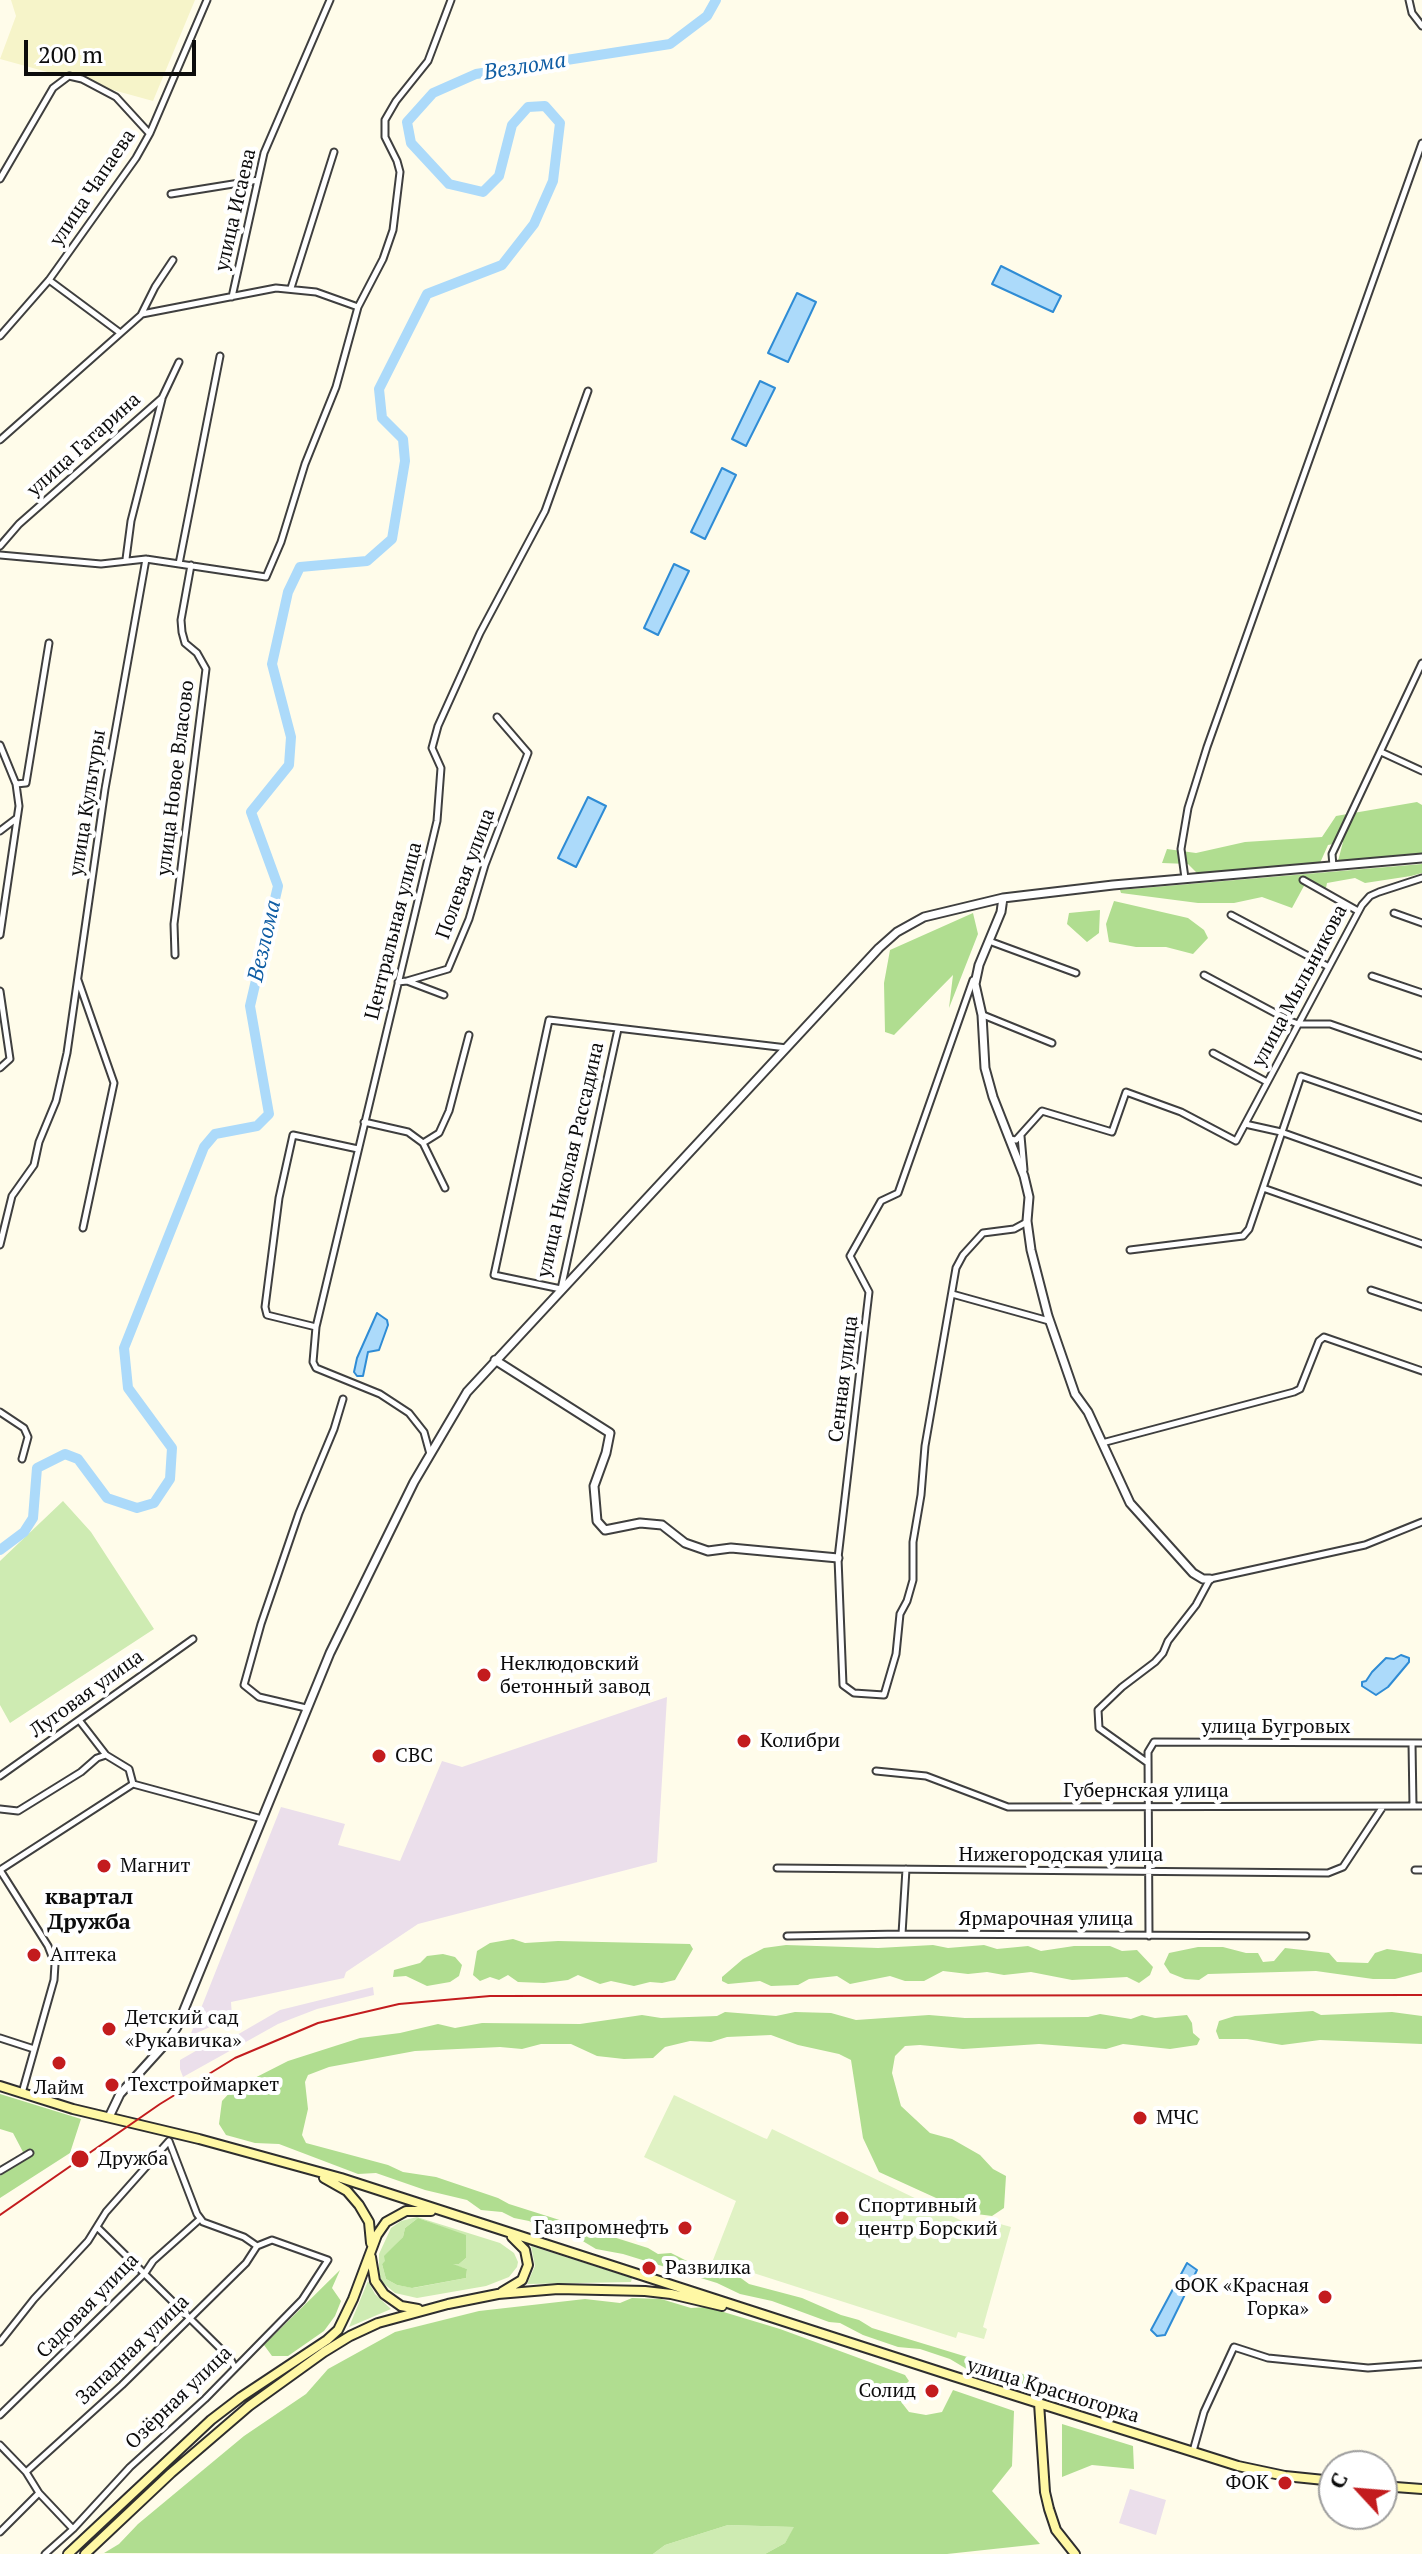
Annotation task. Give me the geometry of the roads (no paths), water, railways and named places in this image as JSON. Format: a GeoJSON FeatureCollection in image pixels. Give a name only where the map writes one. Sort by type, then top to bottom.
{"type":"FeatureCollection","features":[{"type":"Feature","properties":{"kind":"main road"},"geometry":{"type":"LineString","coordinates":[[0,2086],[170,2137],[301,2167],[766,2316]]}},
{"type":"Feature","properties":{"kind":"main road"},"geometry":{"type":"LineString","coordinates":[[301,2167],[336,2183],[353,2197],[369,2222],[372,2272],[384,2294],[401,2306],[423,2309]]}},
{"type":"Feature","properties":{"kind":"main road"},"geometry":{"type":"LineString","coordinates":[[68,2554],[211,2420],[338,2330],[381,2227],[395,2215],[419,2209],[448,2213]]}},
{"type":"Feature","properties":{"kind":"main road"},"geometry":{"type":"LineString","coordinates":[[498,2294],[522,2280],[528,2265],[525,2250],[508,2233]]}},
{"type":"Feature","properties":{"kind":"main road"},"geometry":{"type":"LineString","coordinates":[[85,2554],[200,2447],[294,2373],[350,2336],[378,2323],[423,2309],[498,2294],[558,2289],[624,2289],[671,2294],[766,2316]]}},
{"type":"Feature","properties":{"kind":"main road","name":"улица Красногорка"},"geometry":{"type":"LineString","coordinates":[[766,2316],[1263,2472],[1318,2479]]}},
{"type":"Feature","properties":{"kind":"main road"},"geometry":{"type":"LineString","coordinates":[[1039,2403],[1049,2509],[1056,2530],[1075,2554]]}},
{"type":"Feature","properties":{"kind":"main road"},"geometry":{"type":"LineString","coordinates":[[1398,2487],[1422,2489]]}},
{"type":"Feature","properties":{"kind":"street","name":"улица Чапаева"},"geometry":{"type":"LineString","coordinates":[[0,336],[49,280],[136,158],[150,133],[207,0]]}},
{"type":"Feature","properties":{"kind":"street","name":"улица Исаева"},"geometry":{"type":"LineString","coordinates":[[232,297],[264,153],[330,0]]}},
{"type":"Feature","properties":{"kind":"street"},"geometry":{"type":"LineString","coordinates":[[0,555],[101,564],[146,559],[266,577],[281,542],[305,464],[336,387],[358,307],[383,259],[395,219],[400,172],[385,137],[385,120],[428,61],[451,0]]}},
{"type":"Feature","properties":{"kind":"street"},"geometry":{"type":"LineString","coordinates":[[1409,0],[1412,13],[1422,26]]}},
{"type":"Feature","properties":{"kind":"street"},"geometry":{"type":"LineString","coordinates":[[0,179],[53,88],[69,76],[82,79],[116,97],[150,133]]}},
{"type":"Feature","properties":{"kind":"street"},"geometry":{"type":"LineString","coordinates":[[1185,878],[1181,856],[1188,808],[1215,721],[1422,143]]}},
{"type":"Feature","properties":{"kind":"street"},"geometry":{"type":"LineString","coordinates":[[291,288],[334,152]]}},
{"type":"Feature","properties":{"kind":"street"},"geometry":{"type":"LineString","coordinates":[[171,194],[258,180]]}},
{"type":"Feature","properties":{"kind":"street"},"geometry":{"type":"LineString","coordinates":[[0,440],[141,315],[173,260]]}},
{"type":"Feature","properties":{"kind":"street"},"geometry":{"type":"LineString","coordinates":[[49,280],[119,332]]}},
{"type":"Feature","properties":{"kind":"street"},"geometry":{"type":"LineString","coordinates":[[141,315],[291,288],[316,292],[358,307]]}},
{"type":"Feature","properties":{"kind":"street"},"geometry":{"type":"LineString","coordinates":[[179,564],[220,356]]}},
{"type":"Feature","properties":{"kind":"street","name":"улица Гагарина"},"geometry":{"type":"LineString","coordinates":[[0,546],[19,524],[162,398],[179,362]]}},
{"type":"Feature","properties":{"kind":"street","name":"Центральная улица"},"geometry":{"type":"LineString","coordinates":[[430,1455],[424,1432],[409,1413],[380,1394],[316,1368],[313,1353],[316,1327],[437,821],[441,768],[432,748],[438,726],[480,633],[545,511],[588,391]]}},
{"type":"Feature","properties":{"kind":"street"},"geometry":{"type":"LineString","coordinates":[[126,559],[131,521],[162,398]]}},
{"type":"Feature","properties":{"kind":"street","name":"улица Культуры"},"geometry":{"type":"LineString","coordinates":[[0,1245],[12,1196],[34,1165],[39,1142],[56,1101],[67,1053],[105,789],[146,559]]}},
{"type":"Feature","properties":{"kind":"street","name":"улица Новое Власово"},"geometry":{"type":"LineString","coordinates":[[175,955],[174,924],[206,669],[197,653],[185,643],[182,632],[181,620],[191,565]]}},
{"type":"Feature","properties":{"kind":"street"},"geometry":{"type":"LineString","coordinates":[[16,784],[26,783],[49,643]]}},
{"type":"Feature","properties":{"kind":"street"},"geometry":{"type":"LineString","coordinates":[[1333,866],[1332,854],[1422,663]]}},
{"type":"Feature","properties":{"kind":"street","name":"Полевая улица"},"geometry":{"type":"LineString","coordinates":[[407,981],[448,969],[528,753],[497,717]]}},
{"type":"Feature","properties":{"kind":"street"},"geometry":{"type":"LineString","coordinates":[[0,745],[16,784],[19,806],[0,935]]}},
{"type":"Feature","properties":{"kind":"street"},"geometry":{"type":"LineString","coordinates":[[1381,752],[1422,771]]}},
{"type":"Feature","properties":{"kind":"street"},"geometry":{"type":"LineString","coordinates":[[0,831],[17,818]]}},
{"type":"Feature","properties":{"kind":"street"},"geometry":{"type":"LineString","coordinates":[[109,2117],[120,2094],[177,2027],[306,1708],[368,1574],[467,1392],[897,932],[936,913],[1003,898],[1185,878],[1422,858]]}},
{"type":"Feature","properties":{"kind":"street","name":"улица Мыльникова"},"geometry":{"type":"LineString","coordinates":[[1020,1135],[1042,1111],[1112,1132],[1126,1092],[1181,1112],[1236,1141],[1358,911],[1370,896],[1422,878]]}},
{"type":"Feature","properties":{"kind":"street"},"geometry":{"type":"LineString","coordinates":[[1303,880],[1358,911]]}},
{"type":"Feature","properties":{"kind":"street"},"geometry":{"type":"LineString","coordinates":[[1003,898],[1001,912],[976,974],[985,1068],[1024,1176]]}},
{"type":"Feature","properties":{"kind":"street"},"geometry":{"type":"LineString","coordinates":[[1394,913],[1422,923]]}},
{"type":"Feature","properties":{"kind":"street"},"geometry":{"type":"LineString","coordinates":[[1231,915],[1329,967]]}},
{"type":"Feature","properties":{"kind":"street"},"geometry":{"type":"LineString","coordinates":[[988,941],[1076,973]]}},
{"type":"Feature","properties":{"kind":"street","name":"Сенная улица"},"geometry":{"type":"LineString","coordinates":[[952,1294],[925,1446],[913,1542],[913,1580],[900,1614],[896,1654],[884,1695],[854,1693],[843,1685],[838,1558],[869,1292],[850,1256],[881,1201],[898,1193],[976,974]]}},
{"type":"Feature","properties":{"kind":"street"},"geometry":{"type":"LineString","coordinates":[[1204,975],[1298,1024],[1330,1024],[1422,1056]]}},
{"type":"Feature","properties":{"kind":"street"},"geometry":{"type":"LineString","coordinates":[[1372,976],[1422,993]]}},
{"type":"Feature","properties":{"kind":"street"},"geometry":{"type":"LineString","coordinates":[[77,979],[114,1083],[83,1228]]}},
{"type":"Feature","properties":{"kind":"street"},"geometry":{"type":"LineString","coordinates":[[398,982],[407,981],[444,995]]}},
{"type":"Feature","properties":{"kind":"street"},"geometry":{"type":"LineString","coordinates":[[0,991],[10,1059],[0,1068]]}},
{"type":"Feature","properties":{"kind":"street"},"geometry":{"type":"LineString","coordinates":[[982,1015],[1052,1043]]}},
{"type":"Feature","properties":{"kind":"street","name":"улица Николая Рассадина"},"geometry":{"type":"LineString","coordinates":[[618,1029],[561,1289],[494,1275],[549,1020],[788,1048]]}},
{"type":"Feature","properties":{"kind":"street"},"geometry":{"type":"LineString","coordinates":[[423,1143],[439,1133],[449,1111],[469,1035]]}},
{"type":"Feature","properties":{"kind":"street"},"geometry":{"type":"LineString","coordinates":[[1213,1053],[1267,1082]]}},
{"type":"Feature","properties":{"kind":"street"},"geometry":{"type":"LineString","coordinates":[[1130,1250],[1243,1236],[1249,1229],[1301,1076],[1422,1118]]}},
{"type":"Feature","properties":{"kind":"street"},"geometry":{"type":"LineString","coordinates":[[364,1122],[408,1132],[423,1143],[445,1188]]}},
{"type":"Feature","properties":{"kind":"street"},"geometry":{"type":"LineString","coordinates":[[1245,1124],[1281,1132],[1422,1182]]}},
{"type":"Feature","properties":{"kind":"street"},"geometry":{"type":"LineString","coordinates":[[316,1327],[267,1315],[265,1307],[279,1198],[293,1135],[358,1149]]}},
{"type":"Feature","properties":{"kind":"street"},"geometry":{"type":"LineString","coordinates":[[1009,1139],[1016,1140],[1020,1135]]}},
{"type":"Feature","properties":{"kind":"street"},"geometry":{"type":"LineString","coordinates":[[1020,1135],[1029,1197],[1027,1221],[1037,1280],[1075,1394],[1088,1412],[1133,1507],[1197,1577],[1210,1579],[1365,1545],[1422,1522]]}},
{"type":"Feature","properties":{"kind":"street"},"geometry":{"type":"LineString","coordinates":[[1263,1188],[1422,1244]]}},
{"type":"Feature","properties":{"kind":"street"},"geometry":{"type":"LineString","coordinates":[[1027,1221],[1018,1228],[988,1231],[979,1236],[958,1263],[952,1294],[1049,1321]]}},
{"type":"Feature","properties":{"kind":"street"},"geometry":{"type":"LineString","coordinates":[[1371,1290],[1422,1307]]}},
{"type":"Feature","properties":{"kind":"street"},"geometry":{"type":"LineString","coordinates":[[1102,1443],[1294,1392],[1300,1389],[1319,1341],[1324,1337],[1422,1371]]}},
{"type":"Feature","properties":{"kind":"street"},"geometry":{"type":"LineString","coordinates":[[495,1360],[610,1433],[594,1486],[597,1521],[605,1530],[640,1523],[662,1525],[685,1543],[708,1551],[757,1550],[838,1558]]}},
{"type":"Feature","properties":{"kind":"street"},"geometry":{"type":"LineString","coordinates":[[306,1708],[259,1697],[244,1685],[299,1513],[334,1429],[343,1399]]}},
{"type":"Feature","properties":{"kind":"street"},"geometry":{"type":"LineString","coordinates":[[0,1412],[24,1428],[28,1437],[22,1459]]}},
{"type":"Feature","properties":{"kind":"street"},"geometry":{"type":"LineString","coordinates":[[1149,1936],[1148,1763],[1099,1728],[1098,1710],[1163,1653],[1210,1579]]}},
{"type":"Feature","properties":{"kind":"street","name":"Луговая улица"},"geometry":{"type":"LineString","coordinates":[[0,1776],[193,1639]]}},
{"type":"Feature","properties":{"kind":"street"},"geometry":{"type":"LineString","coordinates":[[79,1720],[106,1755],[129,1769],[133,1784]]}},
{"type":"Feature","properties":{"kind":"street","name":"улица Бугровых"},"geometry":{"type":"LineString","coordinates":[[1148,1763],[1148,1752],[1154,1742],[1422,1743]]}},
{"type":"Feature","properties":{"kind":"street"},"geometry":{"type":"LineString","coordinates":[[1412,1743],[1413,1806]]}},
{"type":"Feature","properties":{"kind":"street"},"geometry":{"type":"LineString","coordinates":[[0,1809],[18,1811],[28,1806],[97,1758],[106,1755]]}},
{"type":"Feature","properties":{"kind":"street","name":"Губернская улица"},"geometry":{"type":"LineString","coordinates":[[876,1771],[926,1776],[1008,1807],[1422,1806]]}},
{"type":"Feature","properties":{"kind":"street"},"geometry":{"type":"LineString","coordinates":[[22,2093],[54,1980],[55,1964],[48,1946],[0,1870],[133,1784],[262,1819]]}},
{"type":"Feature","properties":{"kind":"street","name":"Нижегородская улица"},"geometry":{"type":"LineString","coordinates":[[777,1868],[1328,1873],[1343,1867],[1382,1808]]}},
{"type":"Feature","properties":{"kind":"street"},"geometry":{"type":"LineString","coordinates":[[902,1934],[906,1869]]}},
{"type":"Feature","properties":{"kind":"street","name":"Ярмарочная улица"},"geometry":{"type":"LineString","coordinates":[[787,1936],[1306,1936]]}},
{"type":"Feature","properties":{"kind":"street"},"geometry":{"type":"LineString","coordinates":[[0,2038],[34,2049]]}},
{"type":"Feature","properties":{"kind":"street"},"geometry":{"type":"LineString","coordinates":[[0,2342],[98,2228],[106,2212],[170,2137],[200,2219],[244,2237],[257,2246]]}},
{"type":"Feature","properties":{"kind":"street"},"geometry":{"type":"LineString","coordinates":[[0,2171],[30,2153]]}},
{"type":"Feature","properties":{"kind":"street","name":"Садовая улица"},"geometry":{"type":"LineString","coordinates":[[0,2415],[145,2273],[153,2261],[200,2219]]}},
{"type":"Feature","properties":{"kind":"street"},"geometry":{"type":"LineString","coordinates":[[98,2228],[230,2358],[235,2368]]}},
{"type":"Feature","properties":{"kind":"street","name":"Озёрная улица"},"geometry":{"type":"LineString","coordinates":[[45,2554],[309,2292],[328,2260],[272,2240],[257,2246]]}},
{"type":"Feature","properties":{"kind":"street","name":"Западная улица"},"geometry":{"type":"LineString","coordinates":[[26,2472],[122,2385],[246,2263],[257,2246]]}},
{"type":"Feature","properties":{"kind":"street"},"geometry":{"type":"LineString","coordinates":[[1193,2451],[1207,2406],[1234,2347],[1268,2358],[1368,2368],[1422,2364]]}},
{"type":"Feature","properties":{"kind":"street"},"geometry":{"type":"LineString","coordinates":[[0,2445],[73,2529]]}},
{"type":"Feature","properties":{"kind":"street"},"geometry":{"type":"LineString","coordinates":[[0,2532],[39,2493]]}},
{"type":"Feature","properties":{"kind":"water"},"geometry":{"type":"Polygon","coordinates":[[[1001,266],[1061,296],[1053,312],[992,284],[1001,266]]]}},
{"type":"Feature","properties":{"kind":"water"},"geometry":{"type":"Polygon","coordinates":[[[797,293],[816,302],[788,362],[768,353],[797,293]]]}},
{"type":"Feature","properties":{"kind":"water"},"geometry":{"type":"Polygon","coordinates":[[[760,381],[775,388],[746,446],[732,439],[760,381]]]}},
{"type":"Feature","properties":{"kind":"water"},"geometry":{"type":"Polygon","coordinates":[[[722,468],[736,475],[705,539],[691,532],[722,468]]]}},
{"type":"Feature","properties":{"kind":"water"},"geometry":{"type":"Polygon","coordinates":[[[674,564],[689,571],[658,635],[644,628],[674,564]]]}},
{"type":"Feature","properties":{"kind":"water"},"geometry":{"type":"Polygon","coordinates":[[[588,797],[606,806],[576,867],[558,858],[588,797]]]}},
{"type":"Feature","properties":{"kind":"water"},"geometry":{"type":"Polygon","coordinates":[[[377,1313],[387,1320],[388,1325],[379,1350],[368,1352],[363,1376],[357,1376],[354,1372],[357,1358],[377,1313]]]}},
{"type":"Feature","properties":{"kind":"water"},"geometry":{"type":"Polygon","coordinates":[[[1401,1655],[1409,1658],[1409,1662],[1388,1687],[1376,1695],[1362,1686],[1362,1682],[1386,1658],[1394,1659],[1401,1655]]]}},
{"type":"Feature","properties":{"kind":"water"},"geometry":{"type":"Polygon","coordinates":[[[1187,2263],[1197,2270],[1165,2335],[1157,2336],[1151,2330],[1187,2263]]]}},
{"type":"Feature","properties":{"kind":"waterway","name":"Везлома"},"geometry":{"type":"LineString","coordinates":[[0,1550],[24,1532],[33,1518],[37,1468],[65,1454],[78,1459],[107,1498],[137,1508],[154,1503],[170,1479],[172,1448],[128,1388],[124,1348],[204,1147],[215,1134],[257,1126],[269,1114],[250,1006],[278,886],[251,812],[289,765],[291,737],[272,664],[288,592],[300,567],[367,561],[392,539],[405,461],[403,439],[382,418],[379,389],[427,294],[502,265],[534,224],[553,181],[560,123],[545,106],[528,107],[512,125],[499,176],[483,192],[449,184],[411,143],[407,122],[433,93],[476,74],[670,44],[707,16],[716,0]]}},
{"type":"Feature","properties":{"kind":"railway"},"geometry":{"type":"LineString","coordinates":[[0,2215],[160,2104],[235,2058],[318,2023],[399,2004],[490,1996],[1422,1995]]}},
{"type":"Feature","properties":{"kind":"place","name":"Неклюдовский бетонный завод"},"geometry":{"type":"Point","coordinates":[484,1675]}},
{"type":"Feature","properties":{"kind":"place","name":"Колибри"},"geometry":{"type":"Point","coordinates":[744,1741]}},
{"type":"Feature","properties":{"kind":"place","name":"СВС"},"geometry":{"type":"Point","coordinates":[379,1756]}},
{"type":"Feature","properties":{"kind":"place","name":"Магнит"},"geometry":{"type":"Point","coordinates":[104,1866]}},
{"type":"Feature","properties":{"kind":"place","name":"Аптека"},"geometry":{"type":"Point","coordinates":[34,1955]}},
{"type":"Feature","properties":{"kind":"place","name":"Детский сад «Рукавичка»"},"geometry":{"type":"Point","coordinates":[109,2029]}},
{"type":"Feature","properties":{"kind":"place","name":"Лайм"},"geometry":{"type":"Point","coordinates":[59,2063]}},
{"type":"Feature","properties":{"kind":"place","name":"Техстроймаркет"},"geometry":{"type":"Point","coordinates":[112,2085]}},
{"type":"Feature","properties":{"kind":"place","name":"МЧС"},"geometry":{"type":"Point","coordinates":[1140,2118]}},
{"type":"Feature","properties":{"kind":"place","name":"Дружба"},"geometry":{"type":"Point","coordinates":[80,2159]}},
{"type":"Feature","properties":{"kind":"place","name":"Спортивный центр Борский"},"geometry":{"type":"Point","coordinates":[842,2218]}},
{"type":"Feature","properties":{"kind":"place","name":"Газпромнефть"},"geometry":{"type":"Point","coordinates":[685,2228]}},
{"type":"Feature","properties":{"kind":"place","name":"Развилка"},"geometry":{"type":"Point","coordinates":[649,2268]}},
{"type":"Feature","properties":{"kind":"place","name":"ФОК «Красная Горка»"},"geometry":{"type":"Point","coordinates":[1325,2297]}},
{"type":"Feature","properties":{"kind":"place","name":"Солид"},"geometry":{"type":"Point","coordinates":[932,2391]}},
{"type":"Feature","properties":{"kind":"place","name":"ФОК"},"geometry":{"type":"Point","coordinates":[1285,2483]}},
{"type":"Feature","properties":{"kind":"district","name":"квартал Дружба"},"geometry":{"type":"Point","coordinates":[89,1910]}}]}
